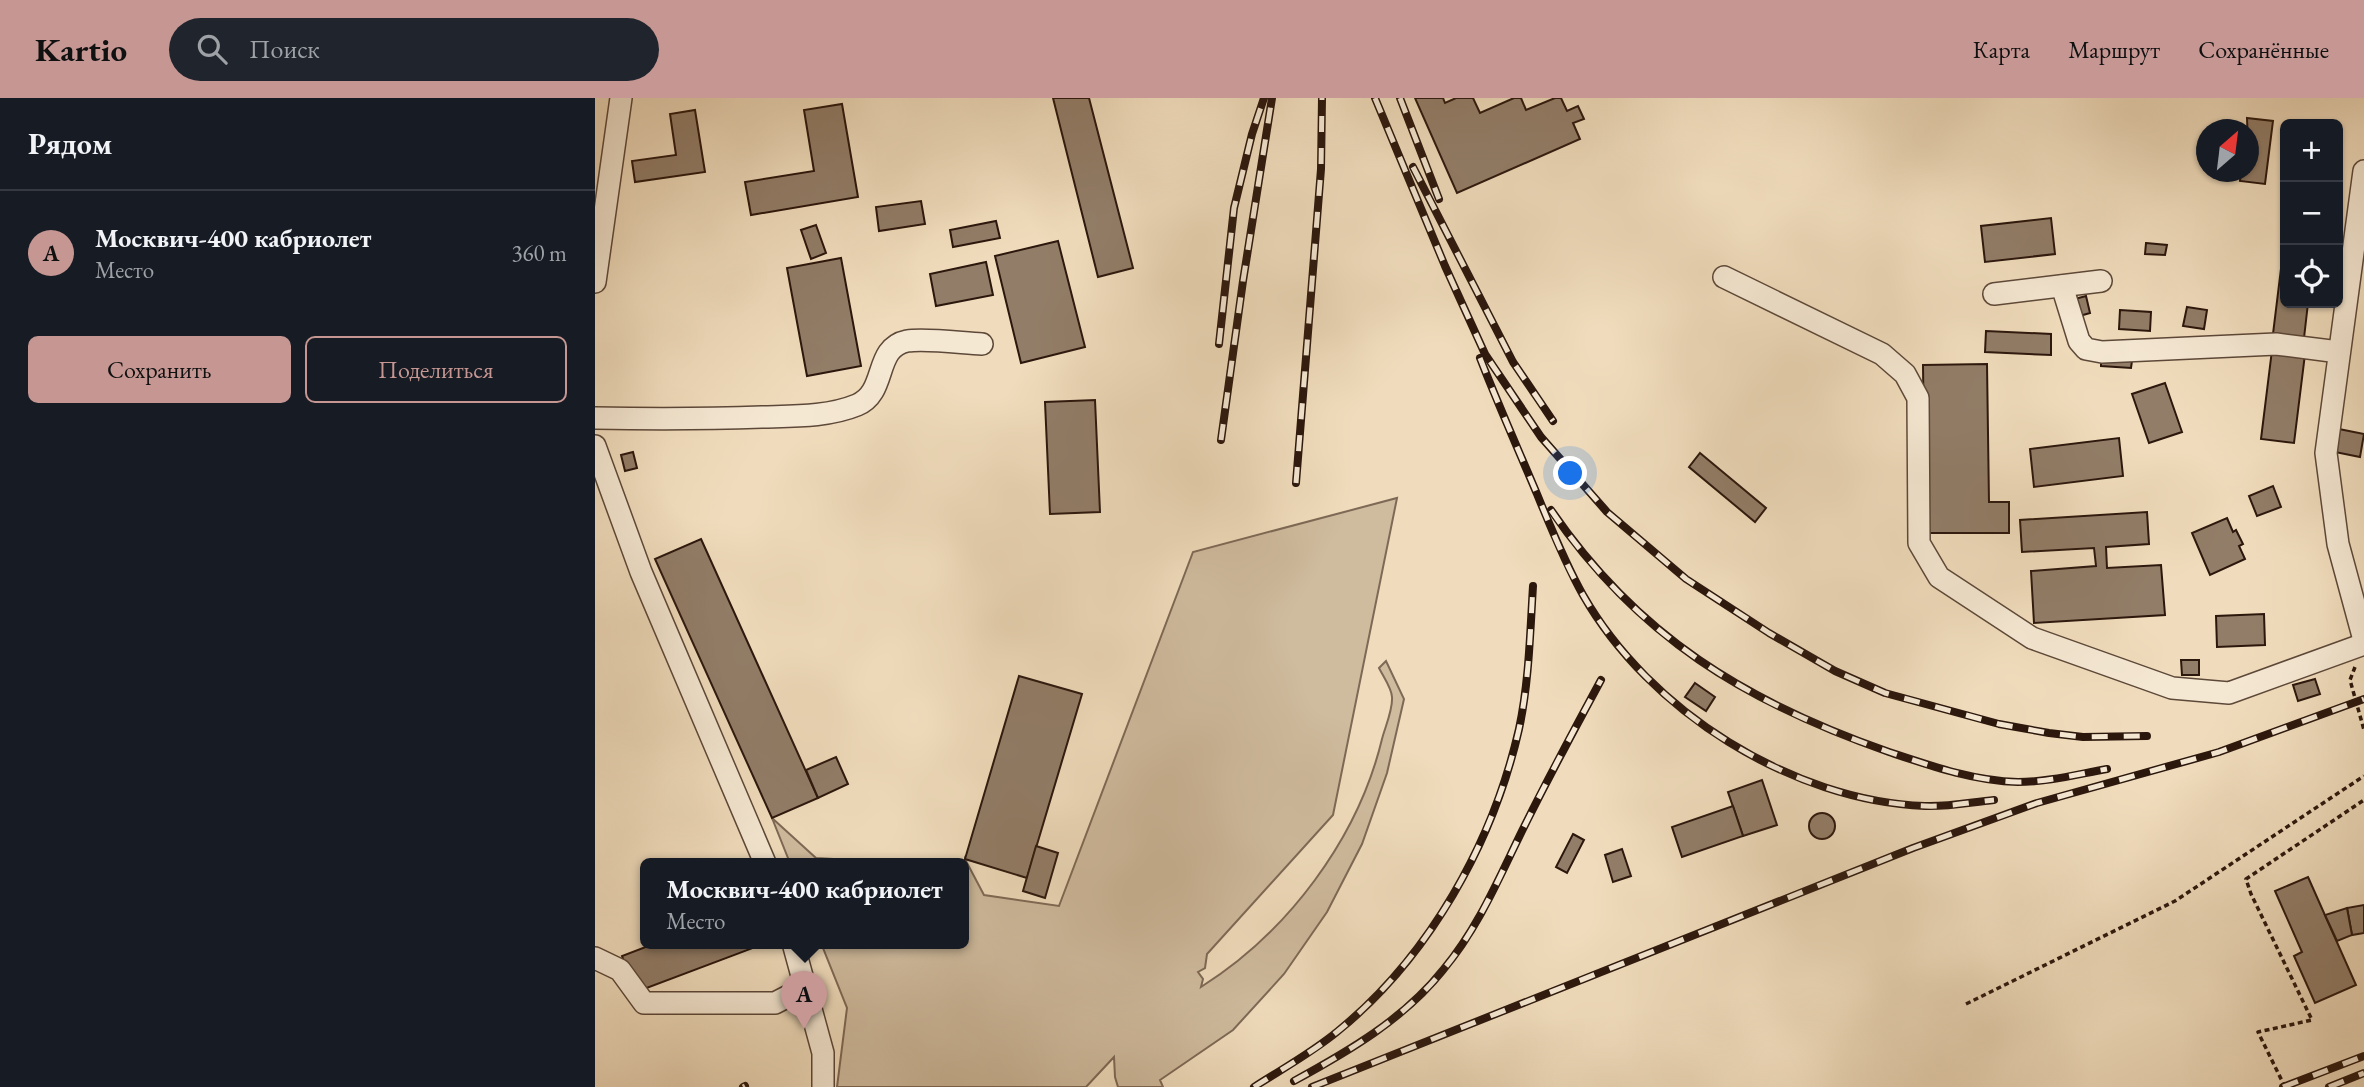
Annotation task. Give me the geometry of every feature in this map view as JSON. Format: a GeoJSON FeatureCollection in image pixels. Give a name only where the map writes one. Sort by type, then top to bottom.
{"type":"FeatureCollection","features":[{"type":"Feature","properties":{"kind":"street"},"geometry":{"type":"LineString","coordinates":[[595,282],[621,98]]}},
{"type":"Feature","properties":{"kind":"street"},"geometry":{"type":"LineString","coordinates":[[1724,277],[1882,354],[1905,374],[1918,398],[1919,542],[1939,577],[2032,638],[2172,688],[2229,693],[2362,647],[2338,544],[2326,453],[2364,171]]}},
{"type":"Feature","properties":{"kind":"street"},"geometry":{"type":"LineString","coordinates":[[1994,293],[2101,281]]}},
{"type":"Feature","properties":{"kind":"street"},"geometry":{"type":"LineString","coordinates":[[2062,286],[2079,341],[2086,348],[2102,352],[2276,344],[2339,352]]}},
{"type":"Feature","properties":{"kind":"street"},"geometry":{"type":"LineString","coordinates":[[595,418],[685,420],[812,415],[859,404],[865,400],[878,382],[884,358],[893,346],[909,341],[982,344]]}},
{"type":"Feature","properties":{"kind":"street"},"geometry":{"type":"LineString","coordinates":[[595,446],[641,572],[763,858]]}},
{"type":"Feature","properties":{"kind":"street"},"geometry":{"type":"LineString","coordinates":[[795,949],[823,1053],[823,1087]]}},
{"type":"Feature","properties":{"kind":"street"},"geometry":{"type":"LineString","coordinates":[[595,958],[620,970],[643,1003],[775,1003],[806,987]]}},
{"type":"Feature","properties":{"kind":"path"},"geometry":{"type":"LineString","coordinates":[[2362,647],[2350,680],[2364,730]]}},
{"type":"Feature","properties":{"kind":"path"},"geometry":{"type":"LineString","coordinates":[[1966,1004],[2175,901],[2364,776]]}},
{"type":"Feature","properties":{"kind":"path"},"geometry":{"type":"LineString","coordinates":[[2285,1087],[2258,1032],[2312,1020],[2246,879],[2364,800]]}},
{"type":"Feature","properties":{"kind":"shaded area"},"geometry":{"type":"Polygon","coordinates":[[[1397,498],[1333,815],[1207,954],[1205,968],[1198,972],[1203,979],[1201,987],[1262,940],[1315,880],[1337,847],[1371,776],[1390,713],[1392,694],[1379,668],[1386,661],[1404,699],[1387,773],[1362,844],[1327,912],[1284,974],[1233,1030],[1160,1080],[1163,1087],[1118,1087],[1114,1057],[1086,1087],[837,1087],[847,1008],[823,949],[969,949],[969,867],[984,895],[1059,906],[1193,552],[1397,498]]]}},
{"type":"Feature","properties":{"kind":"shaded area"},"geometry":{"type":"Polygon","coordinates":[[[772,818],[816,858],[788,858],[772,818]]]}},
{"type":"Feature","properties":{"kind":"building"},"geometry":{"type":"Polygon","coordinates":[[[1053,98],[1089,98],[1133,268],[1098,277],[1053,98]]]}},
{"type":"Feature","properties":{"kind":"building"},"geometry":{"type":"Polygon","coordinates":[[[1415,98],[1443,98],[1445,103],[1456,98],[1473,98],[1480,113],[1514,98],[1521,98],[1526,110],[1561,98],[1567,111],[1578,106],[1584,119],[1573,123],[1580,139],[1457,193],[1415,98]]]}},
{"type":"Feature","properties":{"kind":"building"},"geometry":{"type":"Polygon","coordinates":[[[842,104],[858,197],[751,215],[745,182],[814,171],[804,110],[842,104]]]}},
{"type":"Feature","properties":{"kind":"building"},"geometry":{"type":"Polygon","coordinates":[[[695,110],[705,172],[635,182],[632,161],[676,155],[670,114],[695,110]]]}},
{"type":"Feature","properties":{"kind":"building"},"geometry":{"type":"Polygon","coordinates":[[[2259,119],[2273,121],[2265,184],[2248,182],[2259,182],[2259,119]]]}},
{"type":"Feature","properties":{"kind":"building"},"geometry":{"type":"Polygon","coordinates":[[[921,201],[925,224],[879,231],[876,207],[921,201]]]}},
{"type":"Feature","properties":{"kind":"building"},"geometry":{"type":"Polygon","coordinates":[[[2051,218],[2055,254],[1985,262],[1981,226],[2051,218]]]}},
{"type":"Feature","properties":{"kind":"building"},"geometry":{"type":"Polygon","coordinates":[[[996,221],[1000,238],[953,247],[950,230],[996,221]]]}},
{"type":"Feature","properties":{"kind":"building"},"geometry":{"type":"Polygon","coordinates":[[[816,225],[826,253],[811,259],[801,230],[816,225]]]}},
{"type":"Feature","properties":{"kind":"building"},"geometry":{"type":"Polygon","coordinates":[[[1058,241],[1085,347],[1021,363],[995,256],[1058,241]]]}},
{"type":"Feature","properties":{"kind":"building"},"geometry":{"type":"Polygon","coordinates":[[[2146,243],[2167,245],[2165,255],[2145,254],[2146,243]]]}},
{"type":"Feature","properties":{"kind":"building"},"geometry":{"type":"Polygon","coordinates":[[[841,258],[861,366],[807,376],[787,268],[841,258]]]}},
{"type":"Feature","properties":{"kind":"building"},"geometry":{"type":"Polygon","coordinates":[[[986,262],[993,295],[936,306],[930,274],[986,262]]]}},
{"type":"Feature","properties":{"kind":"building"},"geometry":{"type":"Polygon","coordinates":[[[2280,277],[2280,308],[2307,308],[2304,338],[2273,334],[2280,277]]]}},
{"type":"Feature","properties":{"kind":"building"},"geometry":{"type":"Polygon","coordinates":[[[2086,296],[2090,313],[2076,317],[2071,300],[2086,296]]]}},
{"type":"Feature","properties":{"kind":"building"},"geometry":{"type":"Polygon","coordinates":[[[2187,307],[2207,310],[2204,329],[2183,326],[2187,307]]]}},
{"type":"Feature","properties":{"kind":"building"},"geometry":{"type":"Polygon","coordinates":[[[2120,310],[2151,312],[2150,331],[2119,329],[2120,310]]]}},
{"type":"Feature","properties":{"kind":"building"},"geometry":{"type":"Polygon","coordinates":[[[1986,331],[2051,334],[2051,355],[1985,352],[1986,331]]]}},
{"type":"Feature","properties":{"kind":"building"},"geometry":{"type":"Polygon","coordinates":[[[2272,350],[2305,354],[2294,443],[2261,439],[2272,350]]]}},
{"type":"Feature","properties":{"kind":"building"},"geometry":{"type":"Polygon","coordinates":[[[2101,358],[2132,361],[2131,368],[2101,366],[2101,358]]]}},
{"type":"Feature","properties":{"kind":"building"},"geometry":{"type":"Polygon","coordinates":[[[1987,364],[1989,502],[2009,502],[2009,533],[1925,533],[1923,365],[1987,364]]]}},
{"type":"Feature","properties":{"kind":"building"},"geometry":{"type":"Polygon","coordinates":[[[2165,383],[2182,432],[2149,443],[2132,394],[2165,383]]]}},
{"type":"Feature","properties":{"kind":"building"},"geometry":{"type":"Polygon","coordinates":[[[1095,400],[1100,512],[1050,514],[1045,402],[1095,400]]]}},
{"type":"Feature","properties":{"kind":"building"},"geometry":{"type":"Polygon","coordinates":[[[2339,429],[2364,434],[2360,457],[2335,452],[2339,429]]]}},
{"type":"Feature","properties":{"kind":"building"},"geometry":{"type":"Polygon","coordinates":[[[2119,438],[2123,476],[2034,487],[2030,449],[2119,438]]]}},
{"type":"Feature","properties":{"kind":"building"},"geometry":{"type":"Polygon","coordinates":[[[633,452],[637,468],[625,471],[621,455],[633,452]]]}},
{"type":"Feature","properties":{"kind":"building"},"geometry":{"type":"Polygon","coordinates":[[[1700,453],[1766,508],[1755,522],[1689,467],[1700,453]]]}},
{"type":"Feature","properties":{"kind":"building"},"geometry":{"type":"Polygon","coordinates":[[[2273,486],[2281,507],[2257,516],[2249,496],[2273,486]]]}},
{"type":"Feature","properties":{"kind":"building"},"geometry":{"type":"Polygon","coordinates":[[[2147,512],[2149,544],[2106,547],[2107,568],[2161,565],[2165,615],[2034,623],[2031,571],[2096,566],[2094,548],[2022,552],[2020,520],[2147,512]]]}},
{"type":"Feature","properties":{"kind":"building"},"geometry":{"type":"Polygon","coordinates":[[[2227,518],[2233,532],[2236,530],[2243,544],[2239,546],[2245,559],[2210,575],[2192,533],[2227,518]]]}},
{"type":"Feature","properties":{"kind":"building"},"geometry":{"type":"Polygon","coordinates":[[[701,539],[818,798],[772,818],[655,559],[701,539]]]}},
{"type":"Feature","properties":{"kind":"building"},"geometry":{"type":"Polygon","coordinates":[[[2264,614],[2265,645],[2217,647],[2216,616],[2264,614]]]}},
{"type":"Feature","properties":{"kind":"building"},"geometry":{"type":"Polygon","coordinates":[[[2181,660],[2199,660],[2199,675],[2182,675],[2181,660]]]}},
{"type":"Feature","properties":{"kind":"building"},"geometry":{"type":"Polygon","coordinates":[[[1019,676],[1082,694],[1027,878],[965,858],[1019,676]]]}},
{"type":"Feature","properties":{"kind":"building"},"geometry":{"type":"Polygon","coordinates":[[[2315,679],[2320,694],[2298,701],[2293,685],[2315,679]]]}},
{"type":"Feature","properties":{"kind":"building"},"geometry":{"type":"Polygon","coordinates":[[[1695,683],[1715,697],[1706,711],[1685,697],[1695,683]]]}},
{"type":"Feature","properties":{"kind":"building"},"geometry":{"type":"Polygon","coordinates":[[[836,757],[848,784],[818,798],[806,770],[836,757]]]}},
{"type":"Feature","properties":{"kind":"building"},"geometry":{"type":"Polygon","coordinates":[[[1762,780],[1777,825],[1743,836],[1728,792],[1762,780]]]}},
{"type":"Feature","properties":{"kind":"building"},"geometry":{"type":"Polygon","coordinates":[[[1733,806],[1743,836],[1682,857],[1672,827],[1733,806]]]}},
{"type":"Feature","properties":{"kind":"building"},"geometry":{"type":"Polygon","coordinates":[[[1822,813],[1832,816],[1835,826],[1832,836],[1822,839],[1812,836],[1809,826],[1812,816],[1822,813]]]}},
{"type":"Feature","properties":{"kind":"building"},"geometry":{"type":"Polygon","coordinates":[[[1573,834],[1584,840],[1567,873],[1556,867],[1573,834]]]}},
{"type":"Feature","properties":{"kind":"building"},"geometry":{"type":"Polygon","coordinates":[[[1036,846],[1058,853],[1045,898],[1023,891],[1036,846]]]}},
{"type":"Feature","properties":{"kind":"building"},"geometry":{"type":"Polygon","coordinates":[[[1622,849],[1631,876],[1613,882],[1605,855],[1622,849]]]}},
{"type":"Feature","properties":{"kind":"building"},"geometry":{"type":"Polygon","coordinates":[[[2308,877],[2356,985],[2315,1003],[2294,956],[2302,952],[2275,891],[2308,877]]]}},
{"type":"Feature","properties":{"kind":"building"},"geometry":{"type":"Polygon","coordinates":[[[2364,905],[2364,933],[2352,935],[2347,908],[2364,905]]]}},
{"type":"Feature","properties":{"kind":"building"},"geometry":{"type":"Polygon","coordinates":[[[2347,908],[2352,935],[2337,941],[2325,915],[2347,908]]]}},
{"type":"Feature","properties":{"kind":"building"},"geometry":{"type":"Polygon","coordinates":[[[640,949],[750,949],[636,992],[622,956],[640,949]]]}},
{"type":"Feature","properties":{"kind":"railway"},"geometry":{"type":"LineString","coordinates":[[1219,344],[1234,208],[1252,134],[1264,98]]}},
{"type":"Feature","properties":{"kind":"railway"},"geometry":{"type":"LineString","coordinates":[[1221,440],[1272,98]]}},
{"type":"Feature","properties":{"kind":"railway"},"geometry":{"type":"LineString","coordinates":[[1296,483],[1321,169],[1322,98]]}},
{"type":"Feature","properties":{"kind":"railway"},"geometry":{"type":"LineString","coordinates":[[1375,98],[1485,354],[1541,437],[1607,512],[1686,579],[1769,633],[1835,671],[1885,693],[1999,724],[2049,733],[2083,737],[2147,736]]}},
{"type":"Feature","properties":{"kind":"railway"},"geometry":{"type":"LineString","coordinates":[[1400,98],[1439,199]]}},
{"type":"Feature","properties":{"kind":"railway"},"geometry":{"type":"LineString","coordinates":[[1413,167],[1513,362],[1553,421]]}},
{"type":"Feature","properties":{"kind":"railway"},"geometry":{"type":"LineString","coordinates":[[1480,358],[1583,595],[1611,637],[1646,676],[1685,711],[1729,742],[1776,768],[1825,787],[1875,800],[1925,806],[1994,800]]}},
{"type":"Feature","properties":{"kind":"railway"},"geometry":{"type":"LineString","coordinates":[[1551,510],[1585,555],[1620,594],[1658,629],[1699,660],[1788,711],[1889,752],[1985,779],[2029,782],[2107,769]]}},
{"type":"Feature","properties":{"kind":"railway"},"geometry":{"type":"LineString","coordinates":[[1254,1087],[1328,1039],[1371,1001],[1401,969],[1453,895],[1493,814],[1519,729],[1527,676],[1533,586]]}},
{"type":"Feature","properties":{"kind":"railway"},"geometry":{"type":"LineString","coordinates":[[1294,1081],[1375,1033],[1411,1004],[1443,970],[1487,903],[1601,680]]}},
{"type":"Feature","properties":{"kind":"railway"},"geometry":{"type":"LineString","coordinates":[[1312,1087],[1913,848],[2037,803],[2219,752],[2364,699]]}},
{"type":"Feature","properties":{"kind":"railway"},"geometry":{"type":"LineString","coordinates":[[2283,1087],[2364,1056]]}},
{"type":"Feature","properties":{"kind":"railway"},"geometry":{"type":"LineString","coordinates":[[2329,1087],[2364,1073]]}},
{"type":"Feature","properties":{"kind":"place","name":"Москвич-400 кабриолет"},"geometry":{"type":"Point","coordinates":[804,1029]}}]}
